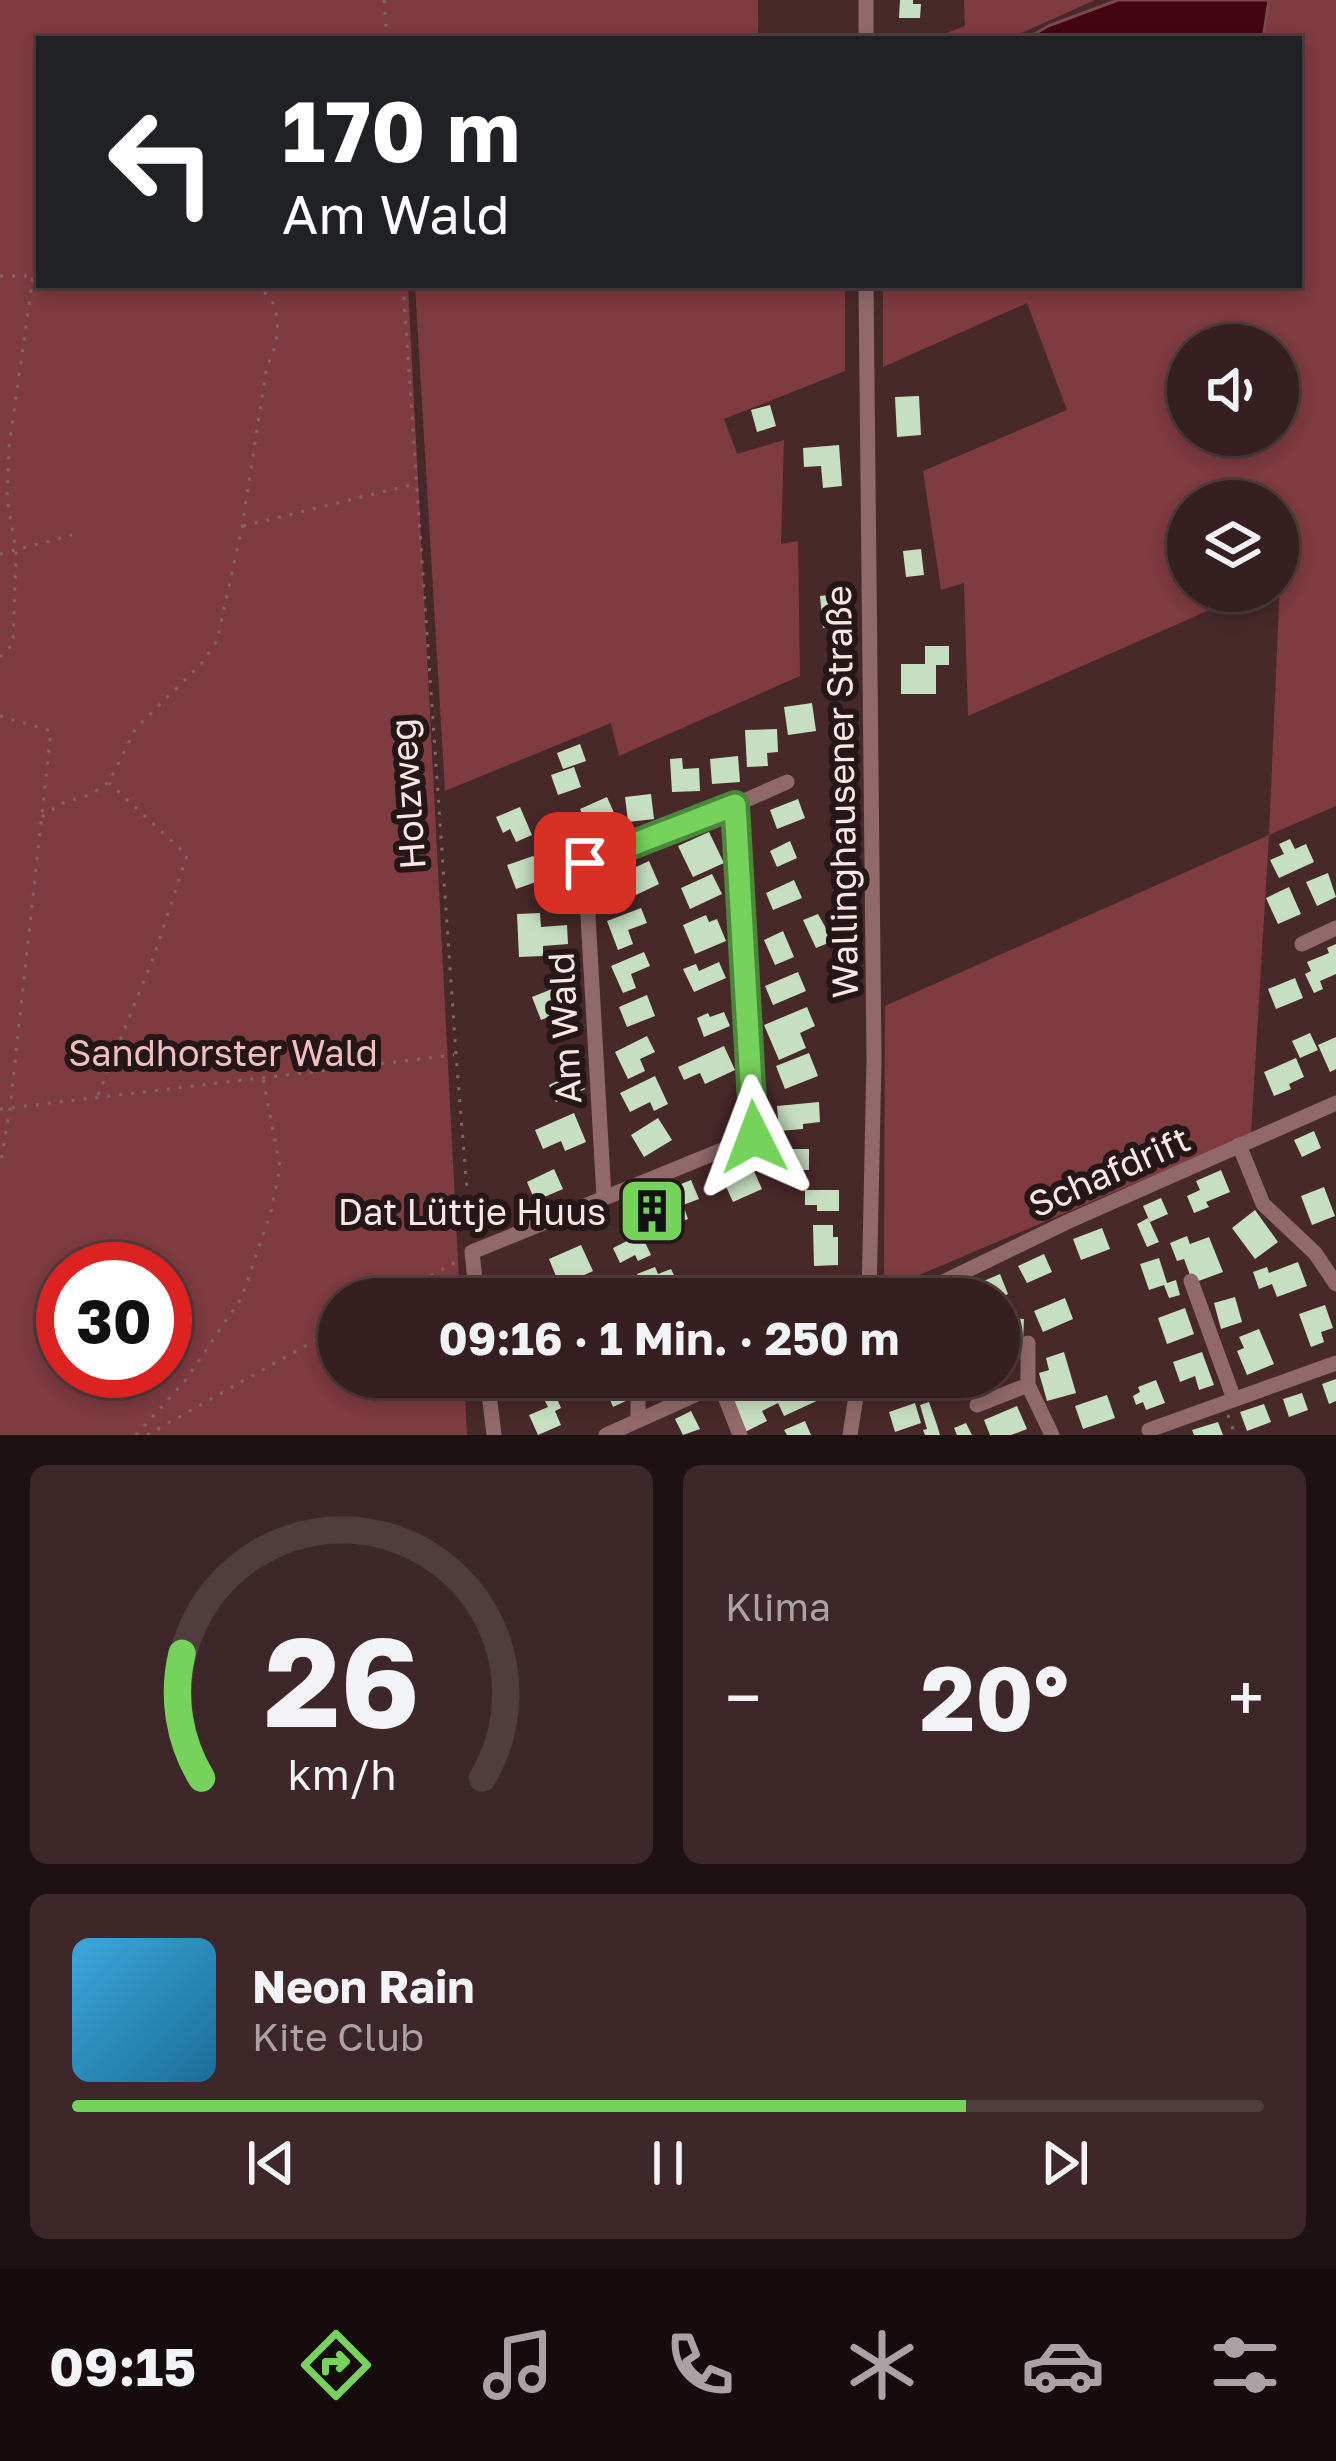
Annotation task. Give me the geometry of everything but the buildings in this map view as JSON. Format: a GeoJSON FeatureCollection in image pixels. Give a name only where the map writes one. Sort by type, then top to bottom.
{"type":"FeatureCollection","features":[{"type":"Feature","properties":{"kind":"street"},"geometry":{"type":"LineString","coordinates":[[866,0],[866,36]]}},
{"type":"Feature","properties":{"kind":"street","name":"Wallinghausener Straße"},"geometry":{"type":"LineString","coordinates":[[866,288],[874,1059],[869,1278]]}},
{"type":"Feature","properties":{"kind":"street"},"geometry":{"type":"LineString","coordinates":[[475,1278],[472,1252],[754,1137],[735,805],[787,782]]}},
{"type":"Feature","properties":{"kind":"street","name":"Am Wald"},"geometry":{"type":"LineString","coordinates":[[604,1197],[585,863],[735,805]]}},
{"type":"Feature","properties":{"kind":"street"},"geometry":{"type":"LineString","coordinates":[[1302,944],[1336,928]]}},
{"type":"Feature","properties":{"kind":"street","name":"Schafdrift"},"geometry":{"type":"LineString","coordinates":[[951,1278],[1336,1103]]}},
{"type":"Feature","properties":{"kind":"street"},"geometry":{"type":"LineString","coordinates":[[1239,1145],[1263,1204],[1315,1253],[1336,1284]]}},
{"type":"Feature","properties":{"kind":"street"},"geometry":{"type":"LineString","coordinates":[[1191,1281],[1229,1401]]}},
{"type":"Feature","properties":{"kind":"street"},"geometry":{"type":"LineString","coordinates":[[1028,1343],[1028,1384],[1052,1435]]}},
{"type":"Feature","properties":{"kind":"street"},"geometry":{"type":"LineString","coordinates":[[1149,1430],[1336,1363]]}},
{"type":"Feature","properties":{"kind":"street"},"geometry":{"type":"LineString","coordinates":[[977,1405],[1028,1384]]}},
{"type":"Feature","properties":{"kind":"street"},"geometry":{"type":"LineString","coordinates":[[490,1398],[494,1435]]}},
{"type":"Feature","properties":{"kind":"street"},"geometry":{"type":"LineString","coordinates":[[638,1398],[638,1420]]}},
{"type":"Feature","properties":{"kind":"street"},"geometry":{"type":"LineString","coordinates":[[606,1435],[687,1398]]}},
{"type":"Feature","properties":{"kind":"street"},"geometry":{"type":"LineString","coordinates":[[731,1398],[740,1435]]}},
{"type":"Feature","properties":{"kind":"street"},"geometry":{"type":"LineString","coordinates":[[850,1435],[856,1398]]}},
{"type":"Feature","properties":{"kind":"path"},"geometry":{"type":"LineString","coordinates":[[384,0],[387,36]]}},
{"type":"Feature","properties":{"kind":"path"},"geometry":{"type":"LineString","coordinates":[[0,276],[36,276],[9,447],[7,498],[16,551],[13,644],[0,657]]}},
{"type":"Feature","properties":{"kind":"path"},"geometry":{"type":"LineString","coordinates":[[42,817],[109,782],[136,728],[201,664],[217,640],[242,527],[267,365],[274,355],[277,315],[269,296],[259,288]]}},
{"type":"Feature","properties":{"kind":"path","name":"Holzweg"},"geometry":{"type":"LineString","coordinates":[[403,288],[472,1252]]}},
{"type":"Feature","properties":{"kind":"path"},"geometry":{"type":"LineString","coordinates":[[242,527],[416,484]]}},
{"type":"Feature","properties":{"kind":"path"},"geometry":{"type":"LineString","coordinates":[[0,554],[72,535]]}},
{"type":"Feature","properties":{"kind":"path"},"geometry":{"type":"LineString","coordinates":[[0,716],[51,731],[0,1167]]}},
{"type":"Feature","properties":{"kind":"path"},"geometry":{"type":"LineString","coordinates":[[98,1097],[154,956],[187,855],[109,782]]}},
{"type":"Feature","properties":{"kind":"path"},"geometry":{"type":"LineString","coordinates":[[0,1109],[455,1055]]}},
{"type":"Feature","properties":{"kind":"path"},"geometry":{"type":"LineString","coordinates":[[136,1435],[185,1381],[242,1297],[271,1211],[280,1167],[262,1078]]}},
{"type":"Feature","properties":{"kind":"path"},"geometry":{"type":"LineString","coordinates":[[426,1278],[472,1252]]}},
{"type":"Feature","properties":{"kind":"path"},"geometry":{"type":"LineString","coordinates":[[147,1435],[318,1339]]}},
{"type":"Feature","properties":{"kind":"path"},"geometry":{"type":"LineString","coordinates":[[1229,1401],[1235,1435]]}},
{"type":"Feature","properties":{"kind":"green space","name":"Sandhorster Wald"},"geometry":{"type":"Polygon","coordinates":[[[0,0],[758,0],[758,36],[36,36],[36,288],[408,288],[459,1278],[318,1278],[318,1398],[465,1398],[467,1435],[0,1435],[0,0]]]}},
{"type":"Feature","properties":{"kind":"green space"},"geometry":{"type":"Polygon","coordinates":[[[964,0],[1095,0],[1015,36],[938,36],[965,26],[964,0]]]}},
{"type":"Feature","properties":{"kind":"green space"},"geometry":{"type":"Polygon","coordinates":[[[1269,0],[1336,0],[1336,806],[1269,835],[1279,612],[1299,612],[1299,480],[1167,480],[1167,612],[1205,612],[968,716],[964,583],[941,590],[923,471],[1067,410],[1027,303],[883,367],[883,288],[1302,288],[1305,32],[1302,58],[1302,36],[1263,36],[1269,0]]]}},
{"type":"Feature","properties":{"kind":"green space"},"geometry":{"type":"Polygon","coordinates":[[[415,288],[845,288],[845,371],[724,419],[737,454],[784,440],[781,544],[798,541],[800,676],[619,756],[611,723],[445,791],[415,288]]]}},
{"type":"Feature","properties":{"kind":"green space"},"geometry":{"type":"Polygon","coordinates":[[[1269,835],[1251,1134],[912,1278],[884,1278],[885,1006],[1269,835]]]}},
{"type":"Feature","properties":{"kind":"shaded area"},"geometry":{"type":"Polygon","coordinates":[[[1118,0],[1269,0],[1263,36],[1031,36],[1118,0]]]}},
{"type":"Feature","properties":{"kind":"place","name":"Dat Lüttje Huus"},"geometry":{"type":"Point","coordinates":[652,1211]}},
{"type":"Feature","properties":{"kind":"route"},"geometry":{"type":"LineString","coordinates":[[585,863],[735,805],[754,1137]]}}]}
